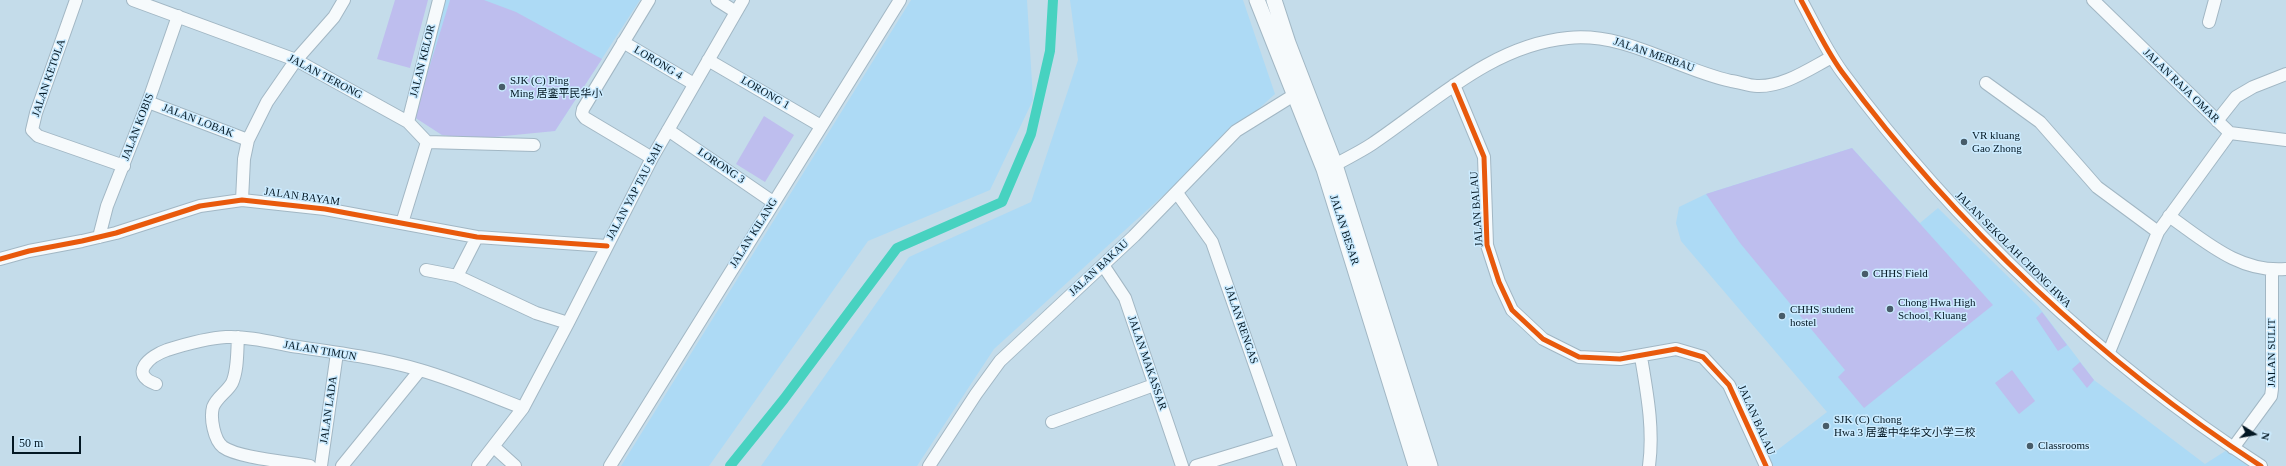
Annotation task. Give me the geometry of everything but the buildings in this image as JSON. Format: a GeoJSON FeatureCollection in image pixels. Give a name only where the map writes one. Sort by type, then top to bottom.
{"type":"FeatureCollection","features":[{"type":"Feature","properties":{"kind":"main road","name":"JALAN BESAR"},"geometry":{"type":"LineString","coordinates":[[1257,0],[1324,169],[1416,466]]}},
{"type":"Feature","properties":{"kind":"main road","name":"JALAN BESAR"},"geometry":{"type":"LineString","coordinates":[[1274,0],[1288,43],[1335,165],[1430,466]]}},
{"type":"Feature","properties":{"kind":"street","name":"JALAN KETOLA"},"geometry":{"type":"LineString","coordinates":[[76,0],[36,113],[32,130],[38,136],[124,166]]}},
{"type":"Feature","properties":{"kind":"street","name":"JALAN TERONG"},"geometry":{"type":"LineString","coordinates":[[132,0],[296,60],[408,122],[427,142]]}},
{"type":"Feature","properties":{"kind":"street"},"geometry":{"type":"LineString","coordinates":[[242,200],[244,159],[248,140],[267,102],[296,60],[334,17],[344,0]]}},
{"type":"Feature","properties":{"kind":"street","name":"JALAN KELOR"},"geometry":{"type":"LineString","coordinates":[[408,122],[439,0]]}},
{"type":"Feature","properties":{"kind":"street"},"geometry":{"type":"LineString","coordinates":[[649,0],[583,109],[582,114],[585,118],[652,158]]}},
{"type":"Feature","properties":{"kind":"street"},"geometry":{"type":"LineString","coordinates":[[716,0],[736,12]]}},
{"type":"Feature","properties":{"kind":"street","name":"JALAN YAP TAU SAH"},"geometry":{"type":"LineString","coordinates":[[478,466],[523,408],[652,158],[743,0]]}},
{"type":"Feature","properties":{"kind":"street","name":"JALAN KILANG"},"geometry":{"type":"LineString","coordinates":[[610,466],[900,0]]}},
{"type":"Feature","properties":{"kind":"street","name":"JALAN SEKOLAH CHONG HWA"},"geometry":{"type":"LineString","coordinates":[[1801,0],[1832,57],[1842,72],[1910,155],[1966,219],[2068,319],[2157,393],[2261,466]]}},
{"type":"Feature","properties":{"kind":"street","name":"JALAN RAJA OMAR"},"geometry":{"type":"LineString","coordinates":[[2092,0],[2230,133]]}},
{"type":"Feature","properties":{"kind":"street"},"geometry":{"type":"LineString","coordinates":[[2209,22],[2216,0]]}},
{"type":"Feature","properties":{"kind":"street","name":"JALAN KOBIS"},"geometry":{"type":"LineString","coordinates":[[99,237],[107,206],[148,102],[178,16]]}},
{"type":"Feature","properties":{"kind":"street","name":"JALAN MERBAU"},"geometry":{"type":"LineString","coordinates":[[1335,165],[1371,145],[1454,85],[1490,63],[1527,45],[1569,38],[1610,39],[1719,78],[1757,86],[1786,82],[1832,57]]}},
{"type":"Feature","properties":{"kind":"street","name":"LORONG 4"},"geometry":{"type":"LineString","coordinates":[[623,42],[694,84]]}},
{"type":"Feature","properties":{"kind":"street","name":"LORONG 1"},"geometry":{"type":"LineString","coordinates":[[708,60],[821,126]]}},
{"type":"Feature","properties":{"kind":"street"},"geometry":{"type":"LineString","coordinates":[[2217,121],[2236,97],[2253,87],[2286,74]]}},
{"type":"Feature","properties":{"kind":"street"},"geometry":{"type":"LineString","coordinates":[[1986,83],[2040,122],[2097,187],[2158,232]]}},
{"type":"Feature","properties":{"kind":"street","name":"JALAN BALAU"},"geometry":{"type":"LineString","coordinates":[[1454,85],[1484,157],[1487,245],[1499,282],[1512,310],[1543,339],[1579,357],[1620,359],[1641,357],[1676,349],[1703,357],[1729,385],[1766,466]]}},
{"type":"Feature","properties":{"kind":"street","name":"JALAN BAKAU"},"geometry":{"type":"LineString","coordinates":[[929,466],[976,394],[1000,361],[1177,193],[1236,131],[1294,95]]}},
{"type":"Feature","properties":{"kind":"street","name":"JALAN LOBAK"},"geometry":{"type":"LineString","coordinates":[[148,102],[248,140]]}},
{"type":"Feature","properties":{"kind":"street","name":"LORONG 3"},"geometry":{"type":"LineString","coordinates":[[668,130],[774,202]]}},
{"type":"Feature","properties":{"kind":"street"},"geometry":{"type":"LineString","coordinates":[[2109,352],[2158,232],[2230,133],[2286,140]]}},
{"type":"Feature","properties":{"kind":"street"},"geometry":{"type":"LineString","coordinates":[[402,224],[427,142],[534,144]]}},
{"type":"Feature","properties":{"kind":"street","name":"JALAN RENGAS"},"geometry":{"type":"LineString","coordinates":[[1177,193],[1212,242],[1290,466]]}},
{"type":"Feature","properties":{"kind":"street","name":"JALAN BAYAM"},"geometry":{"type":"LineString","coordinates":[[0,259],[29,251],[99,237],[200,206],[242,200],[325,209],[477,237],[607,246]]}},
{"type":"Feature","properties":{"kind":"street"},"geometry":{"type":"LineString","coordinates":[[2169,216],[2236,260],[2256,269],[2286,269]]}},
{"type":"Feature","properties":{"kind":"street"},"geometry":{"type":"LineString","coordinates":[[457,276],[477,237]]}},
{"type":"Feature","properties":{"kind":"street","name":"JALAN MAKASSAR"},"geometry":{"type":"LineString","coordinates":[[1102,265],[1125,298],[1182,466]]}},
{"type":"Feature","properties":{"kind":"street"},"geometry":{"type":"LineString","coordinates":[[426,270],[457,276],[536,313],[568,323]]}},
{"type":"Feature","properties":{"kind":"street","name":"JALAN SULIT"},"geometry":{"type":"LineString","coordinates":[[2234,448],[2271,396],[2272,270]]}},
{"type":"Feature","properties":{"kind":"street"},"geometry":{"type":"LineString","coordinates":[[238,337],[235,375],[226,391],[218,398],[213,407],[212,415],[217,439],[222,447],[237,453],[310,466]]}},
{"type":"Feature","properties":{"kind":"street","name":"JALAN TIMUN"},"geometry":{"type":"LineString","coordinates":[[156,384],[149,382],[144,376],[142,369],[154,355],[203,341],[238,337],[337,353],[420,370],[523,408]]}},
{"type":"Feature","properties":{"kind":"street","name":"JALAN LADA"},"geometry":{"type":"LineString","coordinates":[[321,466],[337,353]]}},
{"type":"Feature","properties":{"kind":"street"},"geometry":{"type":"LineString","coordinates":[[1641,357],[1649,408],[1651,448],[1649,466]]}},
{"type":"Feature","properties":{"kind":"street"},"geometry":{"type":"LineString","coordinates":[[342,466],[420,370]]}},
{"type":"Feature","properties":{"kind":"street"},"geometry":{"type":"LineString","coordinates":[[1052,422],[1154,385]]}},
{"type":"Feature","properties":{"kind":"street"},"geometry":{"type":"LineString","coordinates":[[1196,466],[1281,440]]}},
{"type":"Feature","properties":{"kind":"street"},"geometry":{"type":"LineString","coordinates":[[494,447],[515,466]]}},
{"type":"Feature","properties":{"kind":"shaded area"},"geometry":{"type":"Polygon","coordinates":[[[395,0],[428,0],[410,68],[377,59],[395,0]]]}},
{"type":"Feature","properties":{"kind":"shaded area","name":"SJK (C) Ping Ming 居銮平民华小"},"geometry":{"type":"Polygon","coordinates":[[[444,0],[640,0],[555,131],[442,135],[412,115],[444,0]]]}},
{"type":"Feature","properties":{"kind":"shaded area","name":"SJK (C) Ping Ming 居銮平民华小"},"geometry":{"type":"Polygon","coordinates":[[[450,0],[484,0],[516,12],[602,59],[555,131],[474,139],[442,135],[414,117],[450,0]]]}},
{"type":"Feature","properties":{"kind":"shaded area"},"geometry":{"type":"Polygon","coordinates":[[[911,0],[1027,0],[1033,100],[990,190],[868,241],[709,466],[621,466],[911,0]]]}},
{"type":"Feature","properties":{"kind":"shaded area"},"geometry":{"type":"Polygon","coordinates":[[[1070,0],[1243,0],[1275,94],[994,349],[917,466],[761,466],[909,257],[1031,202],[1078,60],[1070,0]]]}},
{"type":"Feature","properties":{"kind":"shaded area"},"geometry":{"type":"Polygon","coordinates":[[[764,116],[794,135],[765,182],[736,164],[764,116]]]}},
{"type":"Feature","properties":{"kind":"shaded area","name":"Chong Hwa High School, Kluang"},"geometry":{"type":"Polygon","coordinates":[[[1852,148],[1920,223],[1938,208],[2038,306],[2094,380],[2205,464],[2227,450],[2249,466],[1771,466],[1767,458],[1827,412],[1681,241],[1676,223],[1679,207],[1706,194],[1852,148]]]}},
{"type":"Feature","properties":{"kind":"shaded area","name":"CHHS Field"},"geometry":{"type":"Polygon","coordinates":[[[1852,148],[1993,305],[1864,408],[1838,377],[1845,370],[1740,243],[1706,194],[1852,148]]]}},
{"type":"Feature","properties":{"kind":"shaded area"},"geometry":{"type":"Polygon","coordinates":[[[2042,312],[2067,345],[2058,351],[2036,318],[2042,312]]]}},
{"type":"Feature","properties":{"kind":"shaded area"},"geometry":{"type":"Polygon","coordinates":[[[2080,362],[2094,380],[2087,388],[2072,369],[2080,362]]]}},
{"type":"Feature","properties":{"kind":"shaded area"},"geometry":{"type":"Polygon","coordinates":[[[2012,370],[2035,401],[2019,414],[1995,383],[2012,370]]]}},
{"type":"Feature","properties":{"kind":"waterway"},"geometry":{"type":"LineString","coordinates":[[730,466],[784,399],[897,248],[1002,202],[1031,134],[1050,51],[1053,0]]}},
{"type":"Feature","properties":{"kind":"cycle path"},"geometry":{"type":"LineString","coordinates":[[1801,0],[1825,46],[1842,72],[1932,183],[1982,237],[2034,288],[2089,337],[2145,383],[2202,426],[2261,466]]}},
{"type":"Feature","properties":{"kind":"cycle path"},"geometry":{"type":"LineString","coordinates":[[1454,85],[1484,157],[1487,245],[1499,282],[1512,310],[1543,339],[1579,357],[1620,359],[1676,349],[1703,357],[1729,385],[1766,466]]}},
{"type":"Feature","properties":{"kind":"cycle path"},"geometry":{"type":"LineString","coordinates":[[0,259],[29,251],[116,233],[200,206],[242,200],[325,209],[477,237],[607,246]]}},
{"type":"Feature","properties":{"kind":"place","name":"SJK (C) Ping Ming 居銮平民华小"},"geometry":{"type":"Point","coordinates":[502,87]}},
{"type":"Feature","properties":{"kind":"place","name":"VR kluang Gao Zhong"},"geometry":{"type":"Point","coordinates":[1964,142]}},
{"type":"Feature","properties":{"kind":"place","name":"CHHS Field"},"geometry":{"type":"Point","coordinates":[1865,274]}},
{"type":"Feature","properties":{"kind":"place","name":"Chong Hwa High School, Kluang"},"geometry":{"type":"Point","coordinates":[1890,309]}},
{"type":"Feature","properties":{"kind":"place","name":"CHHS student hostel"},"geometry":{"type":"Point","coordinates":[1782,316]}},
{"type":"Feature","properties":{"kind":"place","name":"SJK (C) Chong Hwa 3 居銮中华华文小学三校"},"geometry":{"type":"Point","coordinates":[1826,426]}},
{"type":"Feature","properties":{"kind":"place","name":"Classrooms"},"geometry":{"type":"Point","coordinates":[2030,446]}}]}
